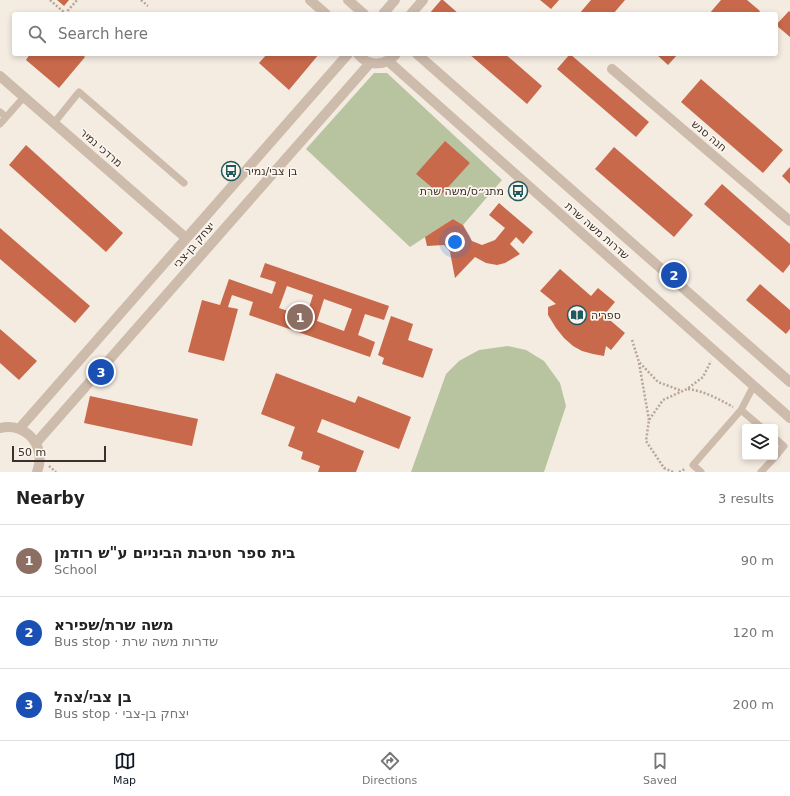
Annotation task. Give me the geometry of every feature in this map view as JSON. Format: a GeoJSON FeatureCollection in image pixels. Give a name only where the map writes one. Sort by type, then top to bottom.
{"type":"FeatureCollection","features":[{"type":"Feature","properties":{"kind":"street"},"geometry":{"type":"LineString","coordinates":[[310,0],[324,12]]}},
{"type":"Feature","properties":{"kind":"street"},"geometry":{"type":"LineString","coordinates":[[348,0],[362,12]]}},
{"type":"Feature","properties":{"kind":"street"},"geometry":{"type":"LineString","coordinates":[[385,12],[395,0]]}},
{"type":"Feature","properties":{"kind":"street"},"geometry":{"type":"LineString","coordinates":[[413,12],[423,0]]}},
{"type":"Feature","properties":{"kind":"street","name":"יצחק בן-צבי"},"geometry":{"type":"LineString","coordinates":[[18,429],[346,56]]}},
{"type":"Feature","properties":{"kind":"street"},"geometry":{"type":"LineString","coordinates":[[360,56],[370,63],[376,64],[388,61],[394,56]]}},
{"type":"Feature","properties":{"kind":"street","name":"שדרות משה שרת"},"geometry":{"type":"LineString","coordinates":[[419,56],[790,382]]}},
{"type":"Feature","properties":{"kind":"street","name":"שדרות משה שרת"},"geometry":{"type":"LineString","coordinates":[[388,61],[790,418]]}},
{"type":"Feature","properties":{"kind":"street","name":"יצחק בן-צבי"},"geometry":{"type":"LineString","coordinates":[[36,443],[370,63]]}},
{"type":"Feature","properties":{"kind":"street","name":"חנה סנש"},"geometry":{"type":"LineString","coordinates":[[612,69],[790,221]]}},
{"type":"Feature","properties":{"kind":"street","name":"מרדכי נמיר"},"geometry":{"type":"LineString","coordinates":[[0,76],[186,238]]}},
{"type":"Feature","properties":{"kind":"street"},"geometry":{"type":"LineString","coordinates":[[0,428],[12,427],[26,432],[31,437],[39,450],[41,470]]}},
{"type":"Feature","properties":{"kind":"lane"},"geometry":{"type":"LineString","coordinates":[[54,123],[79,92],[184,183]]}},
{"type":"Feature","properties":{"kind":"lane"},"geometry":{"type":"LineString","coordinates":[[0,124],[24,97]]}},
{"type":"Feature","properties":{"kind":"lane"},"geometry":{"type":"LineString","coordinates":[[0,112],[6,118]]}},
{"type":"Feature","properties":{"kind":"lane"},"geometry":{"type":"LineString","coordinates":[[701,472],[693,466],[741,410],[754,385]]}},
{"type":"Feature","properties":{"kind":"lane"},"geometry":{"type":"LineString","coordinates":[[741,410],[757,424]]}},
{"type":"Feature","properties":{"kind":"lane"},"geometry":{"type":"LineString","coordinates":[[778,441],[784,446],[778,453]]}},
{"type":"Feature","properties":{"kind":"lane"},"geometry":{"type":"LineString","coordinates":[[761,472],[772,460]]}},
{"type":"Feature","properties":{"kind":"path"},"geometry":{"type":"LineString","coordinates":[[50,0],[63,12]]}},
{"type":"Feature","properties":{"kind":"path"},"geometry":{"type":"LineString","coordinates":[[67,12],[77,0]]}},
{"type":"Feature","properties":{"kind":"path"},"geometry":{"type":"LineString","coordinates":[[141,0],[148,6]]}},
{"type":"Feature","properties":{"kind":"path"},"geometry":{"type":"LineString","coordinates":[[632,340],[638,362],[649,420],[646,441],[664,468],[673,472]]}},
{"type":"Feature","properties":{"kind":"path"},"geometry":{"type":"LineString","coordinates":[[649,420],[663,400],[687,389],[703,377],[716,352]]}},
{"type":"Feature","properties":{"kind":"path"},"geometry":{"type":"LineString","coordinates":[[638,362],[658,382],[682,391]]}},
{"type":"Feature","properties":{"kind":"path"},"geometry":{"type":"LineString","coordinates":[[687,389],[697,390],[741,410]]}},
{"type":"Feature","properties":{"kind":"green space"},"geometry":{"type":"Polygon","coordinates":[[[374,73],[387,73],[502,180],[463,225],[453,219],[410,247],[306,149],[374,73]]]}},
{"type":"Feature","properties":{"kind":"green space"},"geometry":{"type":"Polygon","coordinates":[[[508,346],[526,350],[544,361],[560,383],[566,406],[544,472],[411,472],[446,374],[459,361],[479,350],[508,346]]]}},
{"type":"Feature","properties":{"kind":"building"},"geometry":{"type":"Polygon","coordinates":[[[57,0],[69,0],[64,6],[57,0]]]}},
{"type":"Feature","properties":{"kind":"building"},"geometry":{"type":"Polygon","coordinates":[[[441,0],[443,0],[457,12],[431,12],[441,0]]]}},
{"type":"Feature","properties":{"kind":"building"},"geometry":{"type":"Polygon","coordinates":[[[540,0],[559,0],[551,9],[540,0]]]}},
{"type":"Feature","properties":{"kind":"building"},"geometry":{"type":"Polygon","coordinates":[[[591,0],[625,0],[615,12],[581,12],[591,0]]]}},
{"type":"Feature","properties":{"kind":"building"},"geometry":{"type":"Polygon","coordinates":[[[721,0],[747,0],[760,11],[759,12],[711,12],[721,0]]]}},
{"type":"Feature","properties":{"kind":"building"},"geometry":{"type":"Polygon","coordinates":[[[789,11],[790,12],[790,37],[778,27],[778,23],[789,11]]]}},
{"type":"Feature","properties":{"kind":"building"},"geometry":{"type":"Polygon","coordinates":[[[29,56],[85,57],[59,88],[26,60],[29,56]]]}},
{"type":"Feature","properties":{"kind":"building"},"geometry":{"type":"Polygon","coordinates":[[[265,56],[317,56],[289,90],[259,63],[265,56]]]}},
{"type":"Feature","properties":{"kind":"building"},"geometry":{"type":"Polygon","coordinates":[[[471,56],[507,56],[542,86],[527,104],[471,56]]]}},
{"type":"Feature","properties":{"kind":"building"},"geometry":{"type":"Polygon","coordinates":[[[568,56],[572,56],[649,122],[636,137],[557,69],[568,56]]]}},
{"type":"Feature","properties":{"kind":"building"},"geometry":{"type":"Polygon","coordinates":[[[658,56],[676,56],[668,65],[658,56]]]}},
{"type":"Feature","properties":{"kind":"building"},"geometry":{"type":"Polygon","coordinates":[[[701,79],[783,150],[763,173],[681,102],[701,79]]]}},
{"type":"Feature","properties":{"kind":"building"},"geometry":{"type":"Polygon","coordinates":[[[445,141],[470,163],[441,195],[416,174],[445,141]]]}},
{"type":"Feature","properties":{"kind":"building"},"geometry":{"type":"Polygon","coordinates":[[[26,145],[123,233],[106,252],[9,165],[26,145]]]}},
{"type":"Feature","properties":{"kind":"building"},"geometry":{"type":"Polygon","coordinates":[[[614,147],[693,215],[674,237],[595,169],[614,147]]]}},
{"type":"Feature","properties":{"kind":"building"},"geometry":{"type":"Polygon","coordinates":[[[790,167],[790,184],[782,176],[790,167]]]}},
{"type":"Feature","properties":{"kind":"building"},"geometry":{"type":"Polygon","coordinates":[[[722,184],[790,244],[790,264],[783,273],[704,204],[722,184]]]}},
{"type":"Feature","properties":{"kind":"building"},"geometry":{"type":"Polygon","coordinates":[[[499,203],[533,232],[523,244],[516,237],[510,244],[520,254],[505,263],[497,265],[486,263],[475,257],[455,278],[450,252],[444,245],[427,246],[425,237],[453,219],[463,225],[472,241],[482,245],[495,240],[505,228],[489,215],[499,203]]]}},
{"type":"Feature","properties":{"kind":"building"},"geometry":{"type":"Polygon","coordinates":[[[0,228],[90,306],[75,323],[0,259],[0,228]]]}},
{"type":"Feature","properties":{"kind":"building"},"geometry":{"type":"Polygon","coordinates":[[[265,263],[389,306],[384,320],[365,314],[358,335],[375,342],[370,357],[249,315],[253,302],[232,295],[228,307],[238,309],[224,361],[188,352],[202,300],[220,305],[229,279],[272,294],[276,282],[260,277],[265,263]],[[287,286],[279,308],[306,317],[313,295],[287,286]],[[324,299],[317,321],[344,331],[352,309],[324,299]]]}},
{"type":"Feature","properties":{"kind":"building"},"geometry":{"type":"Polygon","coordinates":[[[560,269],[591,296],[598,288],[615,302],[604,315],[625,333],[611,350],[606,346],[604,356],[582,351],[573,346],[564,338],[548,315],[548,307],[556,304],[540,291],[560,269]]]}},
{"type":"Feature","properties":{"kind":"building"},"geometry":{"type":"Polygon","coordinates":[[[760,284],[790,310],[790,329],[786,334],[746,300],[760,284]]]}},
{"type":"Feature","properties":{"kind":"building"},"geometry":{"type":"Polygon","coordinates":[[[391,316],[413,324],[408,340],[433,349],[423,378],[382,364],[384,358],[378,355],[391,316]]]}},
{"type":"Feature","properties":{"kind":"building"},"geometry":{"type":"Polygon","coordinates":[[[0,329],[37,361],[19,380],[0,363],[0,329]]]}},
{"type":"Feature","properties":{"kind":"building"},"geometry":{"type":"Polygon","coordinates":[[[276,373],[355,403],[358,396],[411,417],[399,449],[322,419],[317,432],[364,451],[356,472],[318,472],[320,466],[301,459],[303,452],[288,446],[295,427],[261,414],[276,373]]]}},
{"type":"Feature","properties":{"kind":"building"},"geometry":{"type":"Polygon","coordinates":[[[90,396],[198,419],[192,446],[84,423],[90,396]]]}},
{"type":"Feature","properties":{"kind":"place","name":"בן צבי/נמיר"},"geometry":{"type":"Point","coordinates":[231,171]}},
{"type":"Feature","properties":{"kind":"place","name":"מתנ״ס/משה שרת"},"geometry":{"type":"Point","coordinates":[518,191]}},
{"type":"Feature","properties":{"kind":"place","name":"משה שרת/שפירא"},"geometry":{"type":"Point","coordinates":[674,275]}},
{"type":"Feature","properties":{"kind":"place","name":"ספריה"},"geometry":{"type":"Point","coordinates":[577,315]}},
{"type":"Feature","properties":{"kind":"place","name":"בית ספר חטיבת הביניים ע\"ש רודמן"},"geometry":{"type":"Point","coordinates":[300,317]}},
{"type":"Feature","properties":{"kind":"place","name":"בן צבי/צהל"},"geometry":{"type":"Point","coordinates":[101,372]}}]}
